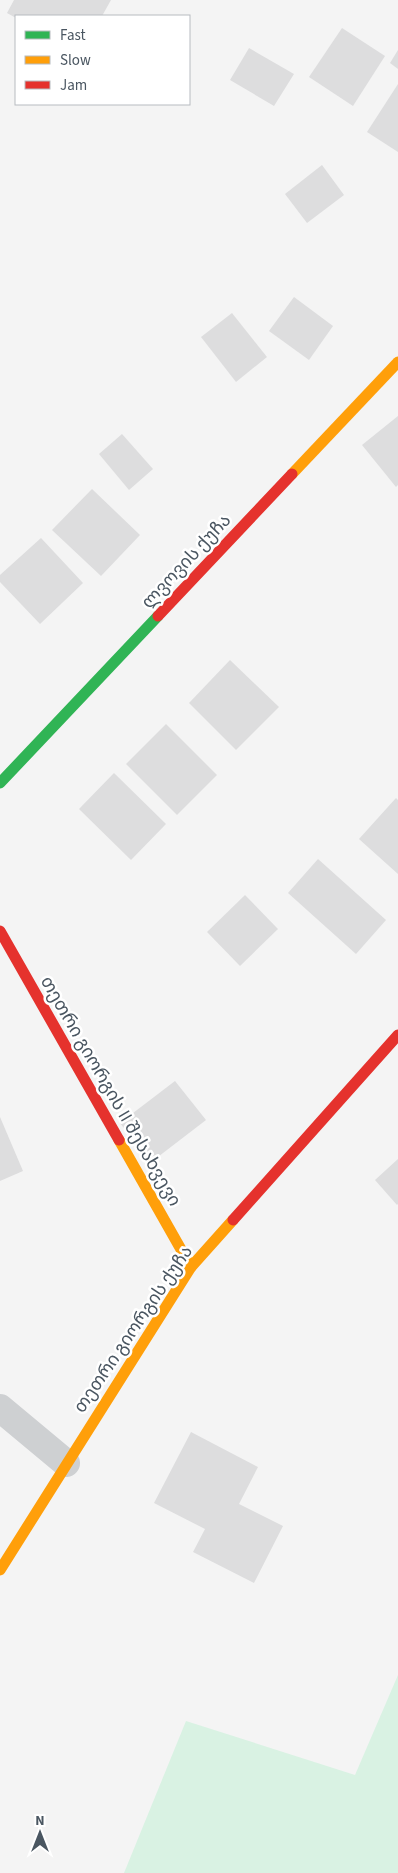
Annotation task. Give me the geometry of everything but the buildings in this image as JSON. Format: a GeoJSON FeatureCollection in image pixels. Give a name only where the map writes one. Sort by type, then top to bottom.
{"type":"FeatureCollection","features":[{"type":"Feature","properties":{"kind":"street","name":"ლვოვის ქუჩა"},"geometry":{"type":"LineString","coordinates":[[0,783],[398,362]]}},
{"type":"Feature","properties":{"kind":"street","name":"თეთრი გიორგის II შესახვევი"},"geometry":{"type":"LineString","coordinates":[[0,931],[192,1267]]}},
{"type":"Feature","properties":{"kind":"street","name":"თეთრი გიორგის ქუჩა"},"geometry":{"type":"LineString","coordinates":[[0,1570],[66,1463],[192,1267],[398,1035]]}},
{"type":"Feature","properties":{"kind":"street"},"geometry":{"type":"LineString","coordinates":[[0,1408],[66,1463]]}},
{"type":"Feature","properties":{"kind":"green space"},"geometry":{"type":"Polygon","coordinates":[[[398,1675],[398,1873],[124,1873],[186,1721],[355,1775],[398,1675]]]}},
{"type":"Feature","properties":{"kind":"traffic: fast"},"geometry":{"type":"LineString","coordinates":[[0,783],[158,616]]}},
{"type":"Feature","properties":{"kind":"traffic: slow"},"geometry":{"type":"LineString","coordinates":[[292,474],[398,362]]}},
{"type":"Feature","properties":{"kind":"traffic: slow"},"geometry":{"type":"LineString","coordinates":[[119,1140],[191,1267]]}},
{"type":"Feature","properties":{"kind":"traffic: slow"},"geometry":{"type":"LineString","coordinates":[[0,1570],[191,1267],[233,1220]]}},
{"type":"Feature","properties":{"kind":"traffic: jam"},"geometry":{"type":"LineString","coordinates":[[158,616],[292,474]]}},
{"type":"Feature","properties":{"kind":"traffic: jam"},"geometry":{"type":"LineString","coordinates":[[0,931],[119,1140]]}},
{"type":"Feature","properties":{"kind":"traffic: jam"},"geometry":{"type":"LineString","coordinates":[[233,1220],[398,1035]]}}]}
